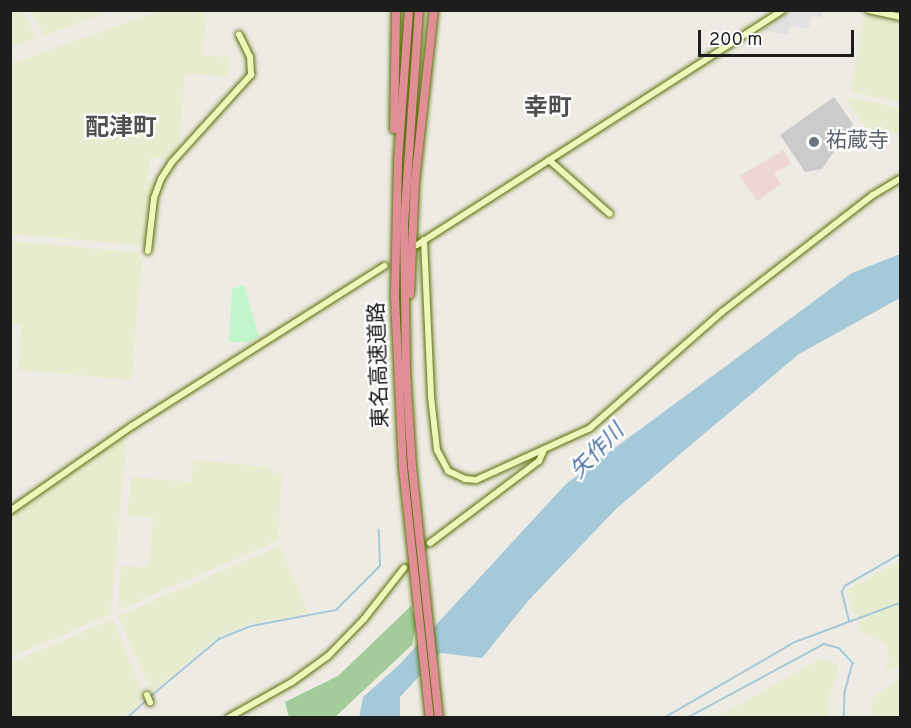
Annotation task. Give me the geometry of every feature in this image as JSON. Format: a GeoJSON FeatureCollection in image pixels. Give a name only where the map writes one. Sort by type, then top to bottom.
{"type":"FeatureCollection","features":[{"type":"Feature","properties":{"kind":"highway"},"geometry":{"type":"LineString","coordinates":[[395,226],[396,10]]}},
{"type":"Feature","properties":{"kind":"highway","name":"東名高速道路"},"geometry":{"type":"LineString","coordinates":[[409,10],[395,226],[399,412],[430,717]]}},
{"type":"Feature","properties":{"kind":"highway","name":"東名高速道路"},"geometry":{"type":"LineString","coordinates":[[418,10],[404,225],[406,372],[424,586],[439,717]]}},
{"type":"Feature","properties":{"kind":"highway"},"geometry":{"type":"LineString","coordinates":[[406,372],[415,181],[434,12]]}},
{"type":"Feature","properties":{"kind":"street"},"geometry":{"type":"LineString","coordinates":[[417,245],[783,10]]}},
{"type":"Feature","properties":{"kind":"street"},"geometry":{"type":"LineString","coordinates":[[868,10],[900,17]]}},
{"type":"Feature","properties":{"kind":"street"},"geometry":{"type":"LineString","coordinates":[[148,251],[154,198],[161,179],[172,162],[251,75],[250,57],[239,34]]}},
{"type":"Feature","properties":{"kind":"street"},"geometry":{"type":"LineString","coordinates":[[549,160],[610,214]]}},
{"type":"Feature","properties":{"kind":"street"},"geometry":{"type":"LineString","coordinates":[[424,240],[433,420],[443,464],[453,474],[476,480],[590,428],[722,312],[873,195],[900,179]]}},
{"type":"Feature","properties":{"kind":"street"},"geometry":{"type":"LineString","coordinates":[[10,511],[132,426],[384,266]]}},
{"type":"Feature","properties":{"kind":"street"},"geometry":{"type":"LineString","coordinates":[[430,543],[539,461],[544,450]]}},
{"type":"Feature","properties":{"kind":"street"},"geometry":{"type":"LineString","coordinates":[[228,717],[292,682],[328,656],[364,620],[404,568]]}},
{"type":"Feature","properties":{"kind":"street"},"geometry":{"type":"LineString","coordinates":[[147,695],[150,702]]}},
{"type":"Feature","properties":{"kind":"shaded area"},"geometry":{"type":"Polygon","coordinates":[[[793,10],[823,11],[821,18],[811,16],[809,29],[790,25],[788,35],[762,30],[793,10]]]}},
{"type":"Feature","properties":{"kind":"shaded area","name":"祐蔵寺"},"geometry":{"type":"Polygon","coordinates":[[[834,97],[853,124],[822,169],[805,172],[780,135],[834,97]]]}},
{"type":"Feature","properties":{"kind":"shaded area"},"geometry":{"type":"Polygon","coordinates":[[[783,150],[791,164],[774,173],[781,184],[757,201],[740,176],[783,150]]]}},
{"type":"Feature","properties":{"kind":"green space"},"geometry":{"type":"Polygon","coordinates":[[[161,10],[206,11],[202,55],[229,57],[227,77],[185,73],[179,150],[169,159],[149,158],[147,183],[154,185],[147,206],[144,241],[141,245],[11,234],[11,64],[161,10]]]}},
{"type":"Feature","properties":{"kind":"green space"},"geometry":{"type":"Polygon","coordinates":[[[10,11],[23,11],[37,38],[11,47],[10,11]]]}},
{"type":"Feature","properties":{"kind":"green space"},"geometry":{"type":"Polygon","coordinates":[[[31,11],[112,11],[44,36],[31,11]]]}},
{"type":"Feature","properties":{"kind":"green space"},"geometry":{"type":"Polygon","coordinates":[[[864,16],[900,23],[900,102],[850,92],[864,16]]]}},
{"type":"Feature","properties":{"kind":"green space"},"geometry":{"type":"Polygon","coordinates":[[[851,98],[900,108],[900,134],[865,127],[847,100],[851,98]]]}},
{"type":"Feature","properties":{"kind":"green space"},"geometry":{"type":"Polygon","coordinates":[[[10,241],[136,252],[142,262],[131,380],[18,370],[21,325],[11,324],[10,241]]]}},
{"type":"Feature","properties":{"kind":"green space"},"geometry":{"type":"Polygon","coordinates":[[[244,285],[259,337],[249,342],[229,342],[232,289],[244,285]]]}},
{"type":"Feature","properties":{"kind":"green space"},"geometry":{"type":"Polygon","coordinates":[[[121,439],[126,441],[111,614],[11,657],[11,516],[121,439]]]}},
{"type":"Feature","properties":{"kind":"green space"},"geometry":{"type":"Polygon","coordinates":[[[193,460],[271,467],[271,472],[282,474],[278,540],[118,610],[121,566],[149,567],[153,518],[127,516],[131,477],[191,482],[193,460]]]}},
{"type":"Feature","properties":{"kind":"green space"},"geometry":{"type":"Polygon","coordinates":[[[280,546],[309,614],[251,623],[218,637],[153,691],[150,689],[118,616],[280,546]]]}},
{"type":"Feature","properties":{"kind":"green space"},"geometry":{"type":"Polygon","coordinates":[[[900,561],[900,665],[885,673],[889,661],[887,644],[861,632],[846,590],[900,561]]]}},
{"type":"Feature","properties":{"kind":"green space"},"geometry":{"type":"Polygon","coordinates":[[[411,606],[416,623],[412,645],[335,717],[289,717],[285,702],[338,676],[411,606]]]}},
{"type":"Feature","properties":{"kind":"green space"},"geometry":{"type":"Polygon","coordinates":[[[113,619],[143,694],[139,705],[123,717],[11,717],[11,663],[113,619]]]}},
{"type":"Feature","properties":{"kind":"green space"},"geometry":{"type":"Polygon","coordinates":[[[822,658],[837,664],[838,674],[829,694],[829,717],[716,717],[822,658]]]}},
{"type":"Feature","properties":{"kind":"green space"},"geometry":{"type":"Polygon","coordinates":[[[900,679],[900,717],[872,717],[871,698],[900,679]]]}},
{"type":"Feature","properties":{"kind":"water"},"geometry":{"type":"Polygon","coordinates":[[[900,254],[900,298],[799,354],[616,509],[528,601],[482,658],[441,653],[400,697],[400,717],[359,718],[363,697],[399,665],[566,484],[852,273],[900,254]]]}},
{"type":"Feature","properties":{"kind":"waterway"},"geometry":{"type":"LineString","coordinates":[[151,696],[219,639],[252,626],[336,610],[380,566],[379,530]]}},
{"type":"Feature","properties":{"kind":"waterway"},"geometry":{"type":"LineString","coordinates":[[849,621],[842,592],[845,586],[900,554]]}},
{"type":"Feature","properties":{"kind":"waterway"},"geometry":{"type":"LineString","coordinates":[[664,718],[795,642],[900,603]]}},
{"type":"Feature","properties":{"kind":"waterway"},"geometry":{"type":"LineString","coordinates":[[687,718],[824,644],[839,648],[853,663],[845,693],[844,718]]}},
{"type":"Feature","properties":{"kind":"waterway"},"geometry":{"type":"LineString","coordinates":[[127,718],[146,701]]}},
{"type":"Feature","properties":{"kind":"tunnel"},"geometry":{"type":"LineString","coordinates":[[404,568],[430,543]]}},
{"type":"Feature","properties":{"kind":"place","name":"祐蔵寺"},"geometry":{"type":"Point","coordinates":[814,142]}},
{"type":"Feature","properties":{"kind":"district","name":"幸町"},"geometry":{"type":"Point","coordinates":[548,110]}},
{"type":"Feature","properties":{"kind":"district","name":"配津町"},"geometry":{"type":"Point","coordinates":[121,130]}},
{"type":"Feature","properties":{"kind":"water label","name":"矢作川"},"geometry":{"type":"Point","coordinates":[598,452]}}]}
